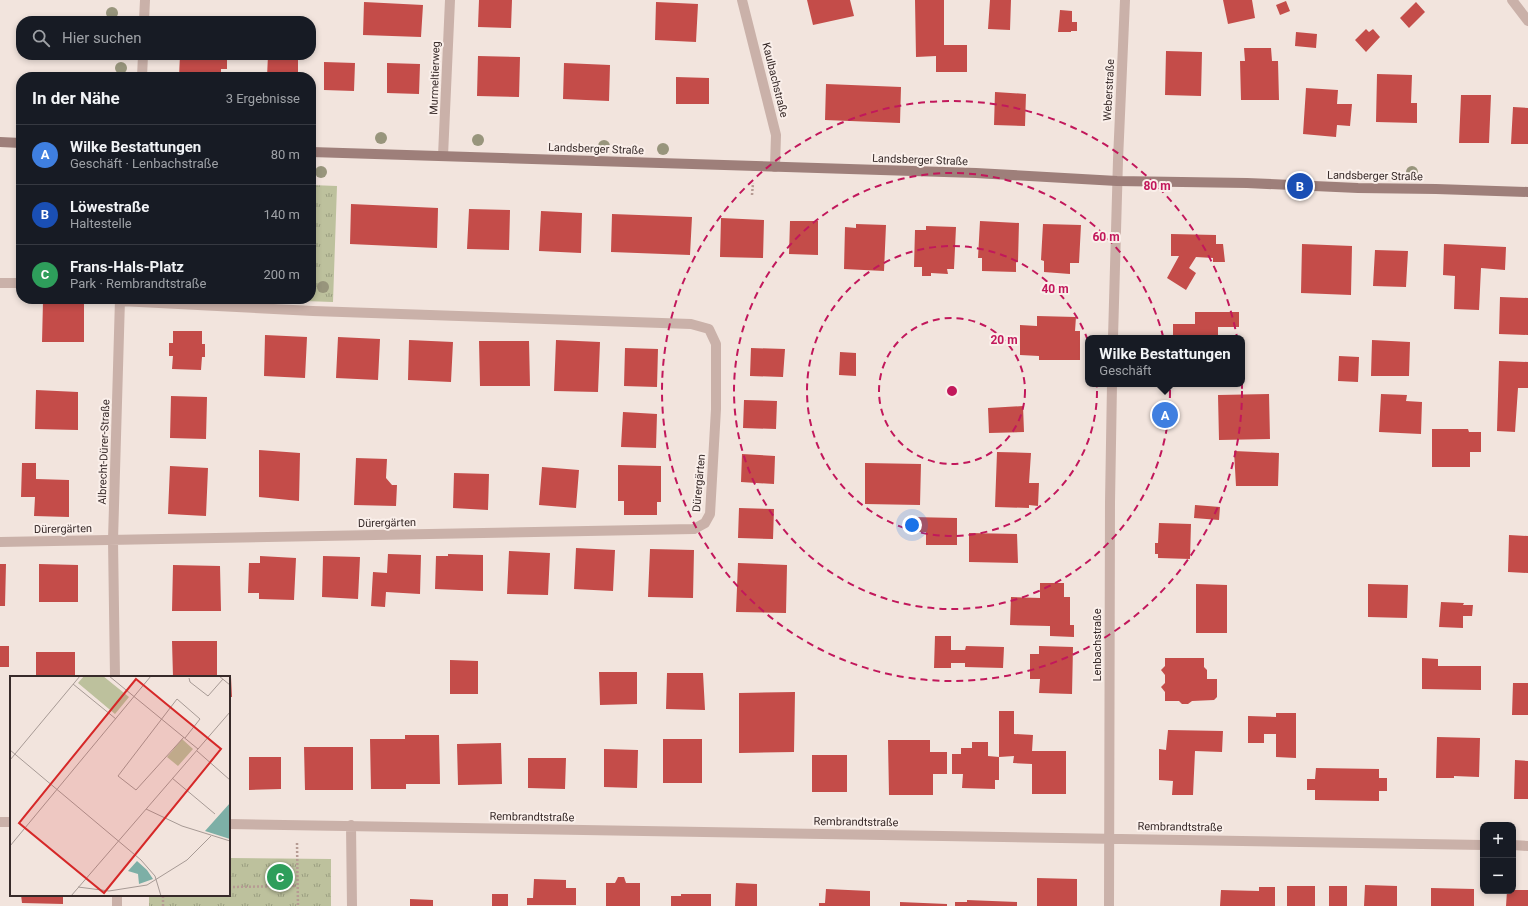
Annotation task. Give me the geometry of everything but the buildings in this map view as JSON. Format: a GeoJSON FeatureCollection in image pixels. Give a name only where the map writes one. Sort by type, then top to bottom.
{"type":"FeatureCollection","features":[{"type":"Feature","properties":{"kind":"street"},"geometry":{"type":"LineString","coordinates":[[144,16],[145,0]]}},
{"type":"Feature","properties":{"kind":"street","name":"Murmeltierweg"},"geometry":{"type":"LineString","coordinates":[[443,156],[450,0]]}},
{"type":"Feature","properties":{"kind":"street","name":"Kaulbachstraße"},"geometry":{"type":"LineString","coordinates":[[742,0],[776,135],[775,167]]}},
{"type":"Feature","properties":{"kind":"street","name":"Weberstraße"},"geometry":{"type":"LineString","coordinates":[[1117,181],[1125,0]]}},
{"type":"Feature","properties":{"kind":"street"},"geometry":{"type":"LineString","coordinates":[[1512,0],[1528,21]]}},
{"type":"Feature","properties":{"kind":"street"},"geometry":{"type":"LineString","coordinates":[[142,72],[143,60]]}},
{"type":"Feature","properties":{"kind":"street"},"geometry":{"type":"LineString","coordinates":[[0,142],[16,143]]}},
{"type":"Feature","properties":{"kind":"street","name":"Landsberger Straße"},"geometry":{"type":"LineString","coordinates":[[316,152],[976,173],[1117,181],[1247,183],[1358,188],[1528,192]]}},
{"type":"Feature","properties":{"kind":"street"},"geometry":{"type":"LineString","coordinates":[[1113,335],[1117,181]]}},
{"type":"Feature","properties":{"kind":"street"},"geometry":{"type":"LineString","coordinates":[[0,283],[16,283]]}},
{"type":"Feature","properties":{"kind":"street","name":"Albrecht-Dürer-Straße"},"geometry":{"type":"LineString","coordinates":[[115,676],[113,540],[120,304]]}},
{"type":"Feature","properties":{"kind":"street","name":"Dürergärten"},"geometry":{"type":"LineString","coordinates":[[0,542],[694,529],[705,523],[710,514],[716,409],[716,344],[709,329],[691,324],[313,311],[190,304]]}},
{"type":"Feature","properties":{"kind":"street","name":"Lenbachstraße"},"geometry":{"type":"LineString","coordinates":[[1109,906],[1110,502],[1112,387]]}},
{"type":"Feature","properties":{"kind":"street","name":"Rembrandtstraße"},"geometry":{"type":"LineString","coordinates":[[230,824],[1480,845]]}},
{"type":"Feature","properties":{"kind":"street"},"geometry":{"type":"LineString","coordinates":[[351,826],[352,906]]}},
{"type":"Feature","properties":{"kind":"street"},"geometry":{"type":"LineString","coordinates":[[1516,846],[1528,846]]}},
{"type":"Feature","properties":{"kind":"path"},"geometry":{"type":"LineString","coordinates":[[297,824],[298,906]]}},
{"type":"Feature","properties":{"kind":"path"},"geometry":{"type":"LineString","coordinates":[[230,887],[297,886]]}},
{"type":"Feature","properties":{"kind":"green space"},"geometry":{"type":"Polygon","coordinates":[[[316,185],[337,186],[333,302],[316,301],[316,185]]]}},
{"type":"Feature","properties":{"kind":"green space"},"geometry":{"type":"Polygon","coordinates":[[[230,858],[331,859],[331,906],[149,906],[149,896],[230,896],[230,858]]]}},
{"type":"Feature","properties":{"kind":"place","name":"Löwestraße"},"geometry":{"type":"Point","coordinates":[1300,186]}},
{"type":"Feature","properties":{"kind":"place","name":"Wilke Bestattungen"},"geometry":{"type":"Point","coordinates":[1165,415]}},
{"type":"Feature","properties":{"kind":"place","name":"Frans-Hals-Platz"},"geometry":{"type":"Point","coordinates":[280,877]}}]}
